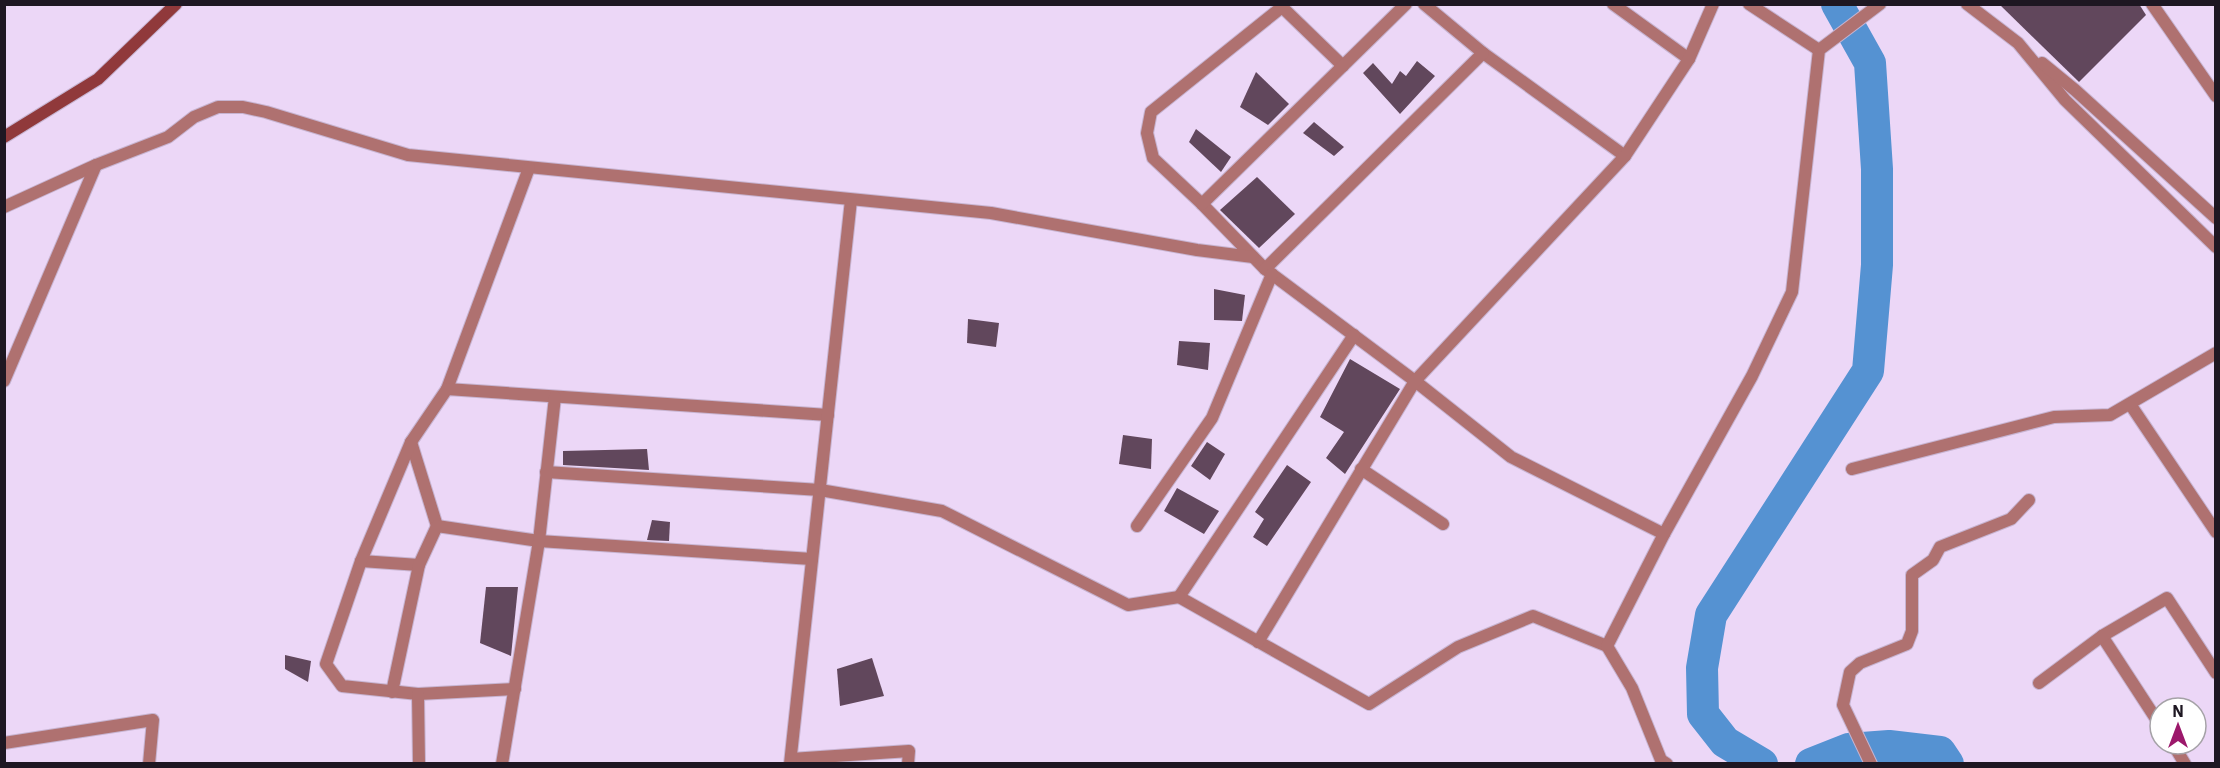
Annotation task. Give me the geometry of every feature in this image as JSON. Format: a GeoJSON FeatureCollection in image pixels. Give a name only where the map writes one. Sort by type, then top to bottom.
{"type":"FeatureCollection","features":[{"type":"Feature","properties":{"kind":"main road"},"geometry":{"type":"LineString","coordinates":[[4,137],[98,79],[176,4]]}},
{"type":"Feature","properties":{"kind":"street"},"geometry":{"type":"LineString","coordinates":[[1202,204],[1406,4]]}},
{"type":"Feature","properties":{"kind":"street"},"geometry":{"type":"LineString","coordinates":[[1425,4],[1483,53],[1625,156]]}},
{"type":"Feature","properties":{"kind":"street"},"geometry":{"type":"LineString","coordinates":[[1613,4],[1689,59]]}},
{"type":"Feature","properties":{"kind":"street"},"geometry":{"type":"LineString","coordinates":[[1258,642],[1415,381],[1625,156],[1689,59],[1713,4]]}},
{"type":"Feature","properties":{"kind":"street"},"geometry":{"type":"LineString","coordinates":[[1749,4],[1819,50]]}},
{"type":"Feature","properties":{"kind":"street"},"geometry":{"type":"LineString","coordinates":[[1967,4],[2075,90],[2216,218]]}},
{"type":"Feature","properties":{"kind":"street"},"geometry":{"type":"LineString","coordinates":[[2152,4],[2216,96]]}},
{"type":"Feature","properties":{"kind":"street"},"geometry":{"type":"LineString","coordinates":[[1343,66],[1282,7],[1151,112],[1147,133],[1154,158],[1269,272],[1415,381],[1511,457],[1664,534]]}},
{"type":"Feature","properties":{"kind":"street"},"geometry":{"type":"LineString","coordinates":[[1607,646],[1664,534],[1752,376],[1792,292],[1819,50],[1877,7]]}},
{"type":"Feature","properties":{"kind":"street"},"geometry":{"type":"LineString","coordinates":[[2018,43],[2065,100],[2216,247]]}},
{"type":"Feature","properties":{"kind":"street"},"geometry":{"type":"LineString","coordinates":[[1137,526],[1212,418],[1269,272],[1483,53]]}},
{"type":"Feature","properties":{"kind":"street"},"geometry":{"type":"LineString","coordinates":[[2065,100],[2075,90]]}},
{"type":"Feature","properties":{"kind":"street"},"geometry":{"type":"LineString","coordinates":[[4,207],[96,165],[168,137],[194,117],[218,107],[243,107],[408,155],[991,213],[1197,250],[1253,257]]}},
{"type":"Feature","properties":{"kind":"street"},"geometry":{"type":"LineString","coordinates":[[2127,160],[2139,148]]}},
{"type":"Feature","properties":{"kind":"street"},"geometry":{"type":"LineString","coordinates":[[4,381],[96,165]]}},
{"type":"Feature","properties":{"kind":"street"},"geometry":{"type":"LineString","coordinates":[[515,689],[418,694],[342,686],[326,664],[361,561],[411,442],[447,389],[529,168]]}},
{"type":"Feature","properties":{"kind":"street"},"geometry":{"type":"LineString","coordinates":[[851,200],[791,761],[909,751],[908,764]]}},
{"type":"Feature","properties":{"kind":"street"},"geometry":{"type":"LineString","coordinates":[[1179,597],[1354,335]]}},
{"type":"Feature","properties":{"kind":"street"},"geometry":{"type":"LineString","coordinates":[[1852,469],[2054,417],[2110,416],[2216,353]]}},
{"type":"Feature","properties":{"kind":"street"},"geometry":{"type":"LineString","coordinates":[[447,389],[828,415]]}},
{"type":"Feature","properties":{"kind":"street"},"geometry":{"type":"LineString","coordinates":[[502,764],[539,541],[555,398]]}},
{"type":"Feature","properties":{"kind":"street"},"geometry":{"type":"LineString","coordinates":[[2130,404],[2216,532]]}},
{"type":"Feature","properties":{"kind":"street"},"geometry":{"type":"LineString","coordinates":[[392,692],[419,565],[437,526],[411,442]]}},
{"type":"Feature","properties":{"kind":"street"},"geometry":{"type":"LineString","coordinates":[[1361,470],[1443,524]]}},
{"type":"Feature","properties":{"kind":"street"},"geometry":{"type":"LineString","coordinates":[[546,472],[820,490],[942,511],[1128,605],[1179,597],[1369,704],[1458,647],[1533,616],[1607,646],[1632,688],[1661,760],[1667,764]]}},
{"type":"Feature","properties":{"kind":"street"},"geometry":{"type":"LineString","coordinates":[[1871,764],[1843,705],[1850,672],[1860,663],[1907,644],[1912,631],[1912,575],[1933,560],[1941,547],[2012,519],[2029,500]]}},
{"type":"Feature","properties":{"kind":"street"},"geometry":{"type":"LineString","coordinates":[[437,526],[539,541],[812,559]]}},
{"type":"Feature","properties":{"kind":"street"},"geometry":{"type":"LineString","coordinates":[[361,561],[419,565]]}},
{"type":"Feature","properties":{"kind":"street"},"geometry":{"type":"LineString","coordinates":[[2039,683],[2102,636],[2167,598],[2216,673]]}},
{"type":"Feature","properties":{"kind":"street"},"geometry":{"type":"LineString","coordinates":[[2102,636],[2148,707]]}},
{"type":"Feature","properties":{"kind":"street"},"geometry":{"type":"LineString","coordinates":[[418,694],[419,764]]}},
{"type":"Feature","properties":{"kind":"street"},"geometry":{"type":"LineString","coordinates":[[4,743],[153,720],[149,764]]}},
{"type":"Feature","properties":{"kind":"building"},"geometry":{"type":"Polygon","coordinates":[[[1999,4],[2139,4],[2146,15],[2079,82],[1999,4]]]}},
{"type":"Feature","properties":{"kind":"building"},"geometry":{"type":"Polygon","coordinates":[[[1417,61],[1435,76],[1400,114],[1363,73],[1373,63],[1392,84],[1400,71],[1406,76],[1417,61]]]}},
{"type":"Feature","properties":{"kind":"building"},"geometry":{"type":"Polygon","coordinates":[[[1256,72],[1289,104],[1268,125],[1240,107],[1256,72]]]}},
{"type":"Feature","properties":{"kind":"building"},"geometry":{"type":"Polygon","coordinates":[[[1314,122],[1344,147],[1334,156],[1303,133],[1314,122]]]}},
{"type":"Feature","properties":{"kind":"building"},"geometry":{"type":"Polygon","coordinates":[[[1196,129],[1231,157],[1221,172],[1189,142],[1196,129]]]}},
{"type":"Feature","properties":{"kind":"building"},"geometry":{"type":"Polygon","coordinates":[[[1257,177],[1295,214],[1259,248],[1220,210],[1257,177]]]}},
{"type":"Feature","properties":{"kind":"building"},"geometry":{"type":"Polygon","coordinates":[[[1214,289],[1245,295],[1242,321],[1214,320],[1214,289]]]}},
{"type":"Feature","properties":{"kind":"building"},"geometry":{"type":"Polygon","coordinates":[[[968,319],[999,323],[996,347],[967,343],[968,319]]]}},
{"type":"Feature","properties":{"kind":"building"},"geometry":{"type":"Polygon","coordinates":[[[1179,341],[1210,343],[1208,370],[1177,365],[1179,341]]]}},
{"type":"Feature","properties":{"kind":"building"},"geometry":{"type":"Polygon","coordinates":[[[1350,359],[1400,389],[1345,474],[1326,458],[1344,432],[1320,417],[1350,359]]]}},
{"type":"Feature","properties":{"kind":"building"},"geometry":{"type":"Polygon","coordinates":[[[1123,435],[1152,439],[1151,469],[1119,464],[1123,435]]]}},
{"type":"Feature","properties":{"kind":"building"},"geometry":{"type":"Polygon","coordinates":[[[1207,442],[1225,454],[1210,480],[1191,466],[1207,442]]]}},
{"type":"Feature","properties":{"kind":"building"},"geometry":{"type":"Polygon","coordinates":[[[647,449],[649,470],[563,465],[563,451],[647,449]]]}},
{"type":"Feature","properties":{"kind":"building"},"geometry":{"type":"Polygon","coordinates":[[[1287,465],[1311,482],[1267,546],[1253,537],[1264,519],[1255,512],[1287,465]]]}},
{"type":"Feature","properties":{"kind":"building"},"geometry":{"type":"Polygon","coordinates":[[[1177,488],[1219,511],[1204,534],[1164,511],[1177,488]]]}},
{"type":"Feature","properties":{"kind":"building"},"geometry":{"type":"Polygon","coordinates":[[[652,520],[670,522],[669,541],[647,540],[652,520]]]}},
{"type":"Feature","properties":{"kind":"building"},"geometry":{"type":"Polygon","coordinates":[[[486,587],[518,587],[511,656],[480,643],[486,587]]]}},
{"type":"Feature","properties":{"kind":"building"},"geometry":{"type":"Polygon","coordinates":[[[285,655],[311,661],[308,682],[285,669],[285,655]]]}},
{"type":"Feature","properties":{"kind":"building"},"geometry":{"type":"Polygon","coordinates":[[[872,658],[884,696],[840,706],[837,669],[872,658]]]}},
{"type":"Feature","properties":{"kind":"waterway"},"geometry":{"type":"LineString","coordinates":[[1762,764],[1725,742],[1703,714],[1702,668],[1711,615],[1868,371],[1877,265],[1877,169],[1870,63],[1837,4]]}},
{"type":"Feature","properties":{"kind":"waterway"},"geometry":{"type":"LineString","coordinates":[[1811,764],[1849,749],[1889,746],[1940,752],[1948,764]]}}]}
